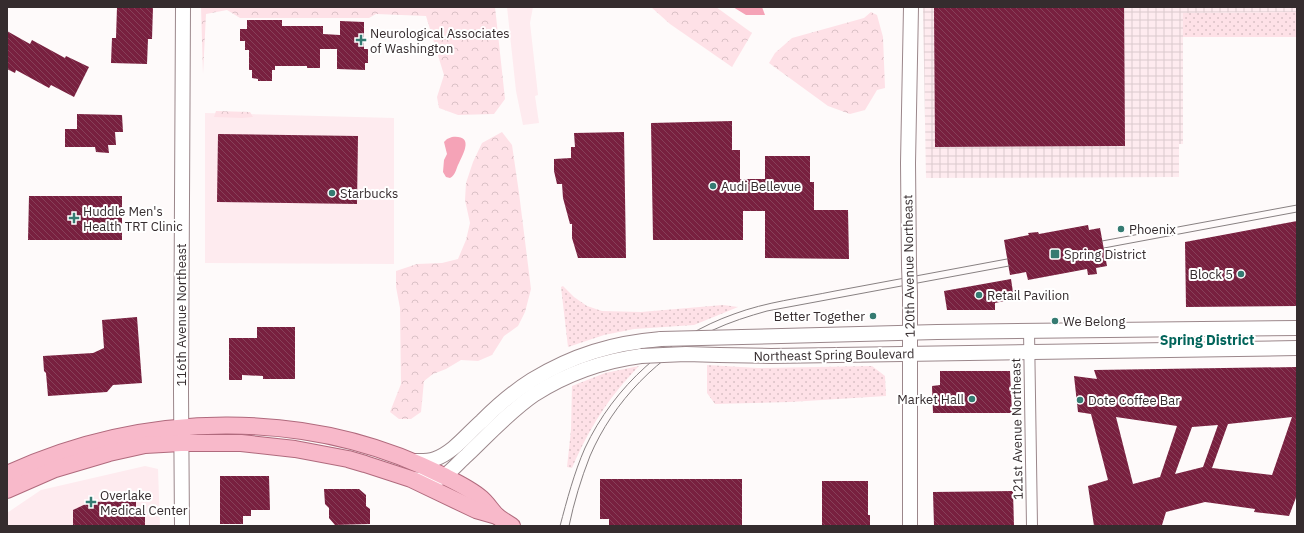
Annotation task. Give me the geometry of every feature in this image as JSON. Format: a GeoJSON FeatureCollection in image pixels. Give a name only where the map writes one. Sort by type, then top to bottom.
{"type":"FeatureCollection","features":[{"type":"Feature","properties":{"kind":"main road"},"geometry":{"type":"LineString","coordinates":[[7,474],[36,460],[91,444],[141,432],[181,427],[259,427],[305,432],[365,445],[409,461],[444,476],[480,497],[505,521]]}},
{"type":"Feature","properties":{"kind":"main road"},"geometry":{"type":"LineString","coordinates":[[7,490],[55,469],[109,453],[145,445],[181,443],[241,443],[294,449],[348,459],[411,478],[476,510],[505,521]]}},
{"type":"Feature","properties":{"kind":"street","name":"116th Avenue Northeast"},"geometry":{"type":"LineString","coordinates":[[182,526],[183,7]]}},
{"type":"Feature","properties":{"kind":"street","name":"120th Avenue Northeast"},"geometry":{"type":"LineString","coordinates":[[910,526],[910,293],[908,163],[911,7]]}},
{"type":"Feature","properties":{"kind":"street","name":"Northeast Spring Boulevard"},"geometry":{"type":"LineString","coordinates":[[409,461],[424,462],[434,460],[450,451],[497,407],[518,390],[545,372],[577,357],[611,346],[635,342],[661,339],[910,333],[1297,328]]}},
{"type":"Feature","properties":{"kind":"street","name":"121st Avenue Northeast"},"geometry":{"type":"LineString","coordinates":[[1029,331],[1032,526]]}},
{"type":"Feature","properties":{"kind":"street","name":"Northeast Spring Boulevard"},"geometry":{"type":"LineString","coordinates":[[444,476],[495,427],[520,406],[547,387],[578,372],[604,363],[641,356],[686,354],[910,354],[1297,348]]}},
{"type":"Feature","properties":{"kind":"street"},"geometry":{"type":"LineString","coordinates":[[411,478],[429,480],[444,476]]}},
{"type":"Feature","properties":{"kind":"shaded area"},"geometry":{"type":"Polygon","coordinates":[[[507,7],[533,7],[530,23],[538,95],[535,96],[539,123],[523,125],[516,91],[507,7]]]}},
{"type":"Feature","properties":{"kind":"shaded area"},"geometry":{"type":"Polygon","coordinates":[[[733,7],[762,7],[765,15],[746,15],[733,7]]]}},
{"type":"Feature","properties":{"kind":"shaded area"},"geometry":{"type":"Polygon","coordinates":[[[923,7],[1297,7],[1297,12],[1183,13],[1183,144],[1179,144],[1179,177],[926,178],[923,7]]]}},
{"type":"Feature","properties":{"kind":"shaded area"},"geometry":{"type":"Polygon","coordinates":[[[205,113],[394,118],[394,264],[205,263],[205,113]]]}},
{"type":"Feature","properties":{"kind":"shaded area"},"geometry":{"type":"Polygon","coordinates":[[[452,137],[459,137],[463,139],[466,145],[455,173],[450,178],[446,177],[443,172],[444,160],[447,154],[444,142],[452,137]]]}},
{"type":"Feature","properties":{"kind":"shaded area","name":"Overlake Medical Center"},"geometry":{"type":"Polygon","coordinates":[[[145,466],[158,469],[160,526],[7,526],[7,513],[41,490],[145,466]]]}},
{"type":"Feature","properties":{"kind":"green space"},"geometry":{"type":"Polygon","coordinates":[[[201,7],[495,7],[505,99],[494,114],[458,115],[439,108],[437,97],[444,75],[426,16],[376,14],[369,18],[240,18],[227,10],[206,14],[203,74],[201,7]]]}},
{"type":"Feature","properties":{"kind":"green space"},"geometry":{"type":"Polygon","coordinates":[[[651,7],[716,7],[752,33],[732,67],[670,24],[651,7]]]}},
{"type":"Feature","properties":{"kind":"green space"},"geometry":{"type":"Polygon","coordinates":[[[871,12],[877,15],[883,37],[885,88],[877,90],[865,110],[850,114],[828,106],[769,63],[775,53],[792,38],[864,18],[871,12]]]}},
{"type":"Feature","properties":{"kind":"green space"},"geometry":{"type":"Polygon","coordinates":[[[1297,12],[1297,37],[1183,37],[1183,13],[1297,12]]]}},
{"type":"Feature","properties":{"kind":"green space"},"geometry":{"type":"Polygon","coordinates":[[[216,111],[250,112],[253,117],[214,117],[216,111]]]}},
{"type":"Feature","properties":{"kind":"green space"},"geometry":{"type":"Polygon","coordinates":[[[502,132],[512,145],[519,193],[531,289],[525,312],[518,326],[504,336],[492,355],[478,361],[461,360],[446,369],[433,374],[424,381],[421,412],[411,419],[399,419],[390,412],[401,384],[400,308],[396,287],[396,271],[417,264],[442,263],[458,259],[466,240],[470,223],[465,200],[466,183],[473,162],[482,143],[502,132]]]}},
{"type":"Feature","properties":{"kind":"green space"},"geometry":{"type":"Polygon","coordinates":[[[563,286],[574,297],[587,306],[602,311],[641,312],[723,305],[738,307],[694,325],[634,329],[604,335],[568,347],[561,287],[563,286]]]}},
{"type":"Feature","properties":{"kind":"green space"},"geometry":{"type":"Polygon","coordinates":[[[707,365],[758,368],[872,366],[885,376],[886,396],[790,402],[715,404],[707,393],[707,365]]]}},
{"type":"Feature","properties":{"kind":"green space"},"geometry":{"type":"Polygon","coordinates":[[[639,366],[618,390],[593,426],[572,468],[567,467],[571,430],[572,386],[605,373],[639,366]]]}},
{"type":"Feature","properties":{"kind":"building"},"geometry":{"type":"Polygon","coordinates":[[[117,7],[153,7],[152,39],[148,39],[147,64],[111,63],[112,38],[116,38],[117,7]]]}},
{"type":"Feature","properties":{"kind":"building"},"geometry":{"type":"Polygon","coordinates":[[[934,7],[1124,7],[1125,146],[935,147],[934,7]]]}},
{"type":"Feature","properties":{"kind":"building"},"geometry":{"type":"Polygon","coordinates":[[[247,20],[282,20],[282,26],[323,26],[323,34],[340,35],[340,21],[364,22],[364,49],[368,49],[368,63],[365,63],[365,70],[337,69],[337,49],[320,49],[320,68],[307,68],[307,66],[275,66],[275,70],[272,70],[272,81],[258,81],[258,79],[252,78],[252,70],[249,70],[249,50],[245,50],[245,41],[240,41],[240,29],[247,29],[247,20]]]}},
{"type":"Feature","properties":{"kind":"building"},"geometry":{"type":"Polygon","coordinates":[[[7,31],[30,44],[32,40],[65,58],[66,56],[89,67],[74,97],[51,85],[49,88],[16,70],[15,73],[7,69],[7,31]]]}},
{"type":"Feature","properties":{"kind":"building"},"geometry":{"type":"Polygon","coordinates":[[[77,114],[122,115],[123,132],[115,132],[116,145],[108,145],[109,153],[96,152],[95,147],[65,147],[65,129],[77,129],[77,114]]]}},
{"type":"Feature","properties":{"kind":"building"},"geometry":{"type":"Polygon","coordinates":[[[732,121],[732,150],[740,150],[740,179],[765,179],[765,156],[810,156],[810,182],[814,182],[814,210],[848,210],[849,259],[765,258],[765,211],[743,211],[743,240],[653,240],[651,123],[732,121]]]}},
{"type":"Feature","properties":{"kind":"building"},"geometry":{"type":"Polygon","coordinates":[[[624,132],[626,258],[578,258],[572,238],[572,224],[570,224],[563,198],[562,184],[557,184],[554,171],[554,159],[571,158],[571,147],[575,147],[574,133],[624,132]]]}},
{"type":"Feature","properties":{"kind":"building"},"geometry":{"type":"Polygon","coordinates":[[[218,134],[358,136],[357,204],[217,202],[218,134]]]}},
{"type":"Feature","properties":{"kind":"building"},"geometry":{"type":"Polygon","coordinates":[[[29,196],[122,196],[122,240],[28,240],[29,196]]]}},
{"type":"Feature","properties":{"kind":"building","name":"Block 5"},"geometry":{"type":"Polygon","coordinates":[[[1297,221],[1297,306],[1186,307],[1185,242],[1297,221]]]}},
{"type":"Feature","properties":{"kind":"building","name":"Spring District"},"geometry":{"type":"Polygon","coordinates":[[[1088,225],[1089,230],[1100,228],[1107,266],[1096,268],[1097,274],[1088,275],[1087,269],[1028,280],[1026,272],[1010,275],[1004,240],[1029,235],[1028,233],[1038,232],[1039,234],[1088,225]]]}},
{"type":"Feature","properties":{"kind":"building","name":"Retail Pavilion"},"geometry":{"type":"Polygon","coordinates":[[[1011,279],[1014,299],[995,303],[995,310],[947,310],[944,291],[1011,279]]]}},
{"type":"Feature","properties":{"kind":"building"},"geometry":{"type":"Polygon","coordinates":[[[137,317],[142,383],[113,385],[107,392],[48,396],[43,356],[93,353],[104,348],[102,320],[137,317]]]}},
{"type":"Feature","properties":{"kind":"building"},"geometry":{"type":"Polygon","coordinates":[[[257,327],[295,327],[295,379],[263,379],[263,376],[242,375],[242,380],[229,380],[229,338],[257,338],[257,327]]]}},
{"type":"Feature","properties":{"kind":"building"},"geometry":{"type":"Polygon","coordinates":[[[1297,367],[1297,495],[1289,516],[1254,512],[1255,509],[1205,502],[1166,512],[1162,525],[1094,526],[1088,486],[1108,480],[1091,414],[1078,412],[1074,376],[1097,379],[1094,370],[1297,367]],[[1116,417],[1133,484],[1160,477],[1177,426],[1116,417]],[[1292,417],[1228,424],[1212,468],[1272,475],[1292,417]],[[1218,425],[1192,427],[1175,474],[1203,467],[1218,425]]]}},
{"type":"Feature","properties":{"kind":"building","name":"Market Hall"},"geometry":{"type":"Polygon","coordinates":[[[940,371],[1010,371],[1012,413],[933,413],[932,386],[940,385],[940,371]]]}},
{"type":"Feature","properties":{"kind":"building"},"geometry":{"type":"Polygon","coordinates":[[[220,476],[269,476],[270,510],[251,510],[251,516],[243,516],[243,524],[220,524],[220,476]]]}},
{"type":"Feature","properties":{"kind":"building"},"geometry":{"type":"Polygon","coordinates":[[[600,479],[742,479],[742,526],[609,526],[609,519],[600,519],[600,479]]]}},
{"type":"Feature","properties":{"kind":"building"},"geometry":{"type":"Polygon","coordinates":[[[822,481],[868,481],[868,515],[870,515],[870,526],[822,526],[822,481]]]}},
{"type":"Feature","properties":{"kind":"building"},"geometry":{"type":"Polygon","coordinates":[[[324,489],[359,489],[366,495],[366,506],[370,509],[370,524],[335,525],[329,518],[329,508],[325,504],[324,489]]]}},
{"type":"Feature","properties":{"kind":"building"},"geometry":{"type":"Polygon","coordinates":[[[1013,491],[1014,526],[934,526],[933,492],[1013,491]]]}},
{"type":"Feature","properties":{"kind":"building"},"geometry":{"type":"Polygon","coordinates":[[[136,501],[136,509],[145,509],[145,526],[73,526],[73,510],[90,502],[136,501]]]}},
{"type":"Feature","properties":{"kind":"tram line"},"geometry":{"type":"LineString","coordinates":[[1102,241],[1297,205]]}},
{"type":"Feature","properties":{"kind":"tram line"},"geometry":{"type":"LineString","coordinates":[[1104,248],[1297,212]]}},
{"type":"Feature","properties":{"kind":"tram line"},"geometry":{"type":"LineString","coordinates":[[560,526],[577,467],[597,425],[611,404],[646,366],[687,336],[734,314],[771,303],[1007,259]]}},
{"type":"Feature","properties":{"kind":"tram line"},"geometry":{"type":"LineString","coordinates":[[569,526],[578,491],[590,456],[611,417],[625,399],[656,366],[693,340],[726,324],[767,311],[1009,266]]}},
{"type":"Feature","properties":{"kind":"place","name":"Neurological Associates of Washington"},"geometry":{"type":"Point","coordinates":[361,40]}},
{"type":"Feature","properties":{"kind":"place","name":"Audi Bellevue"},"geometry":{"type":"Point","coordinates":[713,186]}},
{"type":"Feature","properties":{"kind":"place","name":"Starbucks"},"geometry":{"type":"Point","coordinates":[332,193]}},
{"type":"Feature","properties":{"kind":"place","name":"Huddle Men's Health TRT Clinic"},"geometry":{"type":"Point","coordinates":[74,218]}},
{"type":"Feature","properties":{"kind":"place","name":"Phoenix"},"geometry":{"type":"Point","coordinates":[1121,229]}},
{"type":"Feature","properties":{"kind":"place","name":"Spring District"},"geometry":{"type":"Point","coordinates":[1055,254]}},
{"type":"Feature","properties":{"kind":"place","name":"Block 5"},"geometry":{"type":"Point","coordinates":[1241,274]}},
{"type":"Feature","properties":{"kind":"place","name":"Retail Pavilion"},"geometry":{"type":"Point","coordinates":[979,295]}},
{"type":"Feature","properties":{"kind":"place","name":"Better Together"},"geometry":{"type":"Point","coordinates":[873,316]}},
{"type":"Feature","properties":{"kind":"place","name":"We Belong"},"geometry":{"type":"Point","coordinates":[1055,321]}},
{"type":"Feature","properties":{"kind":"place","name":"Market Hall"},"geometry":{"type":"Point","coordinates":[972,399]}},
{"type":"Feature","properties":{"kind":"place","name":"Dote Coffee Bar"},"geometry":{"type":"Point","coordinates":[1080,400]}},
{"type":"Feature","properties":{"kind":"place","name":"Overlake Medical Center"},"geometry":{"type":"Point","coordinates":[91,502]}},
{"type":"Feature","properties":{"kind":"district","name":"Spring District"},"geometry":{"type":"Point","coordinates":[1207,340]}}]}
